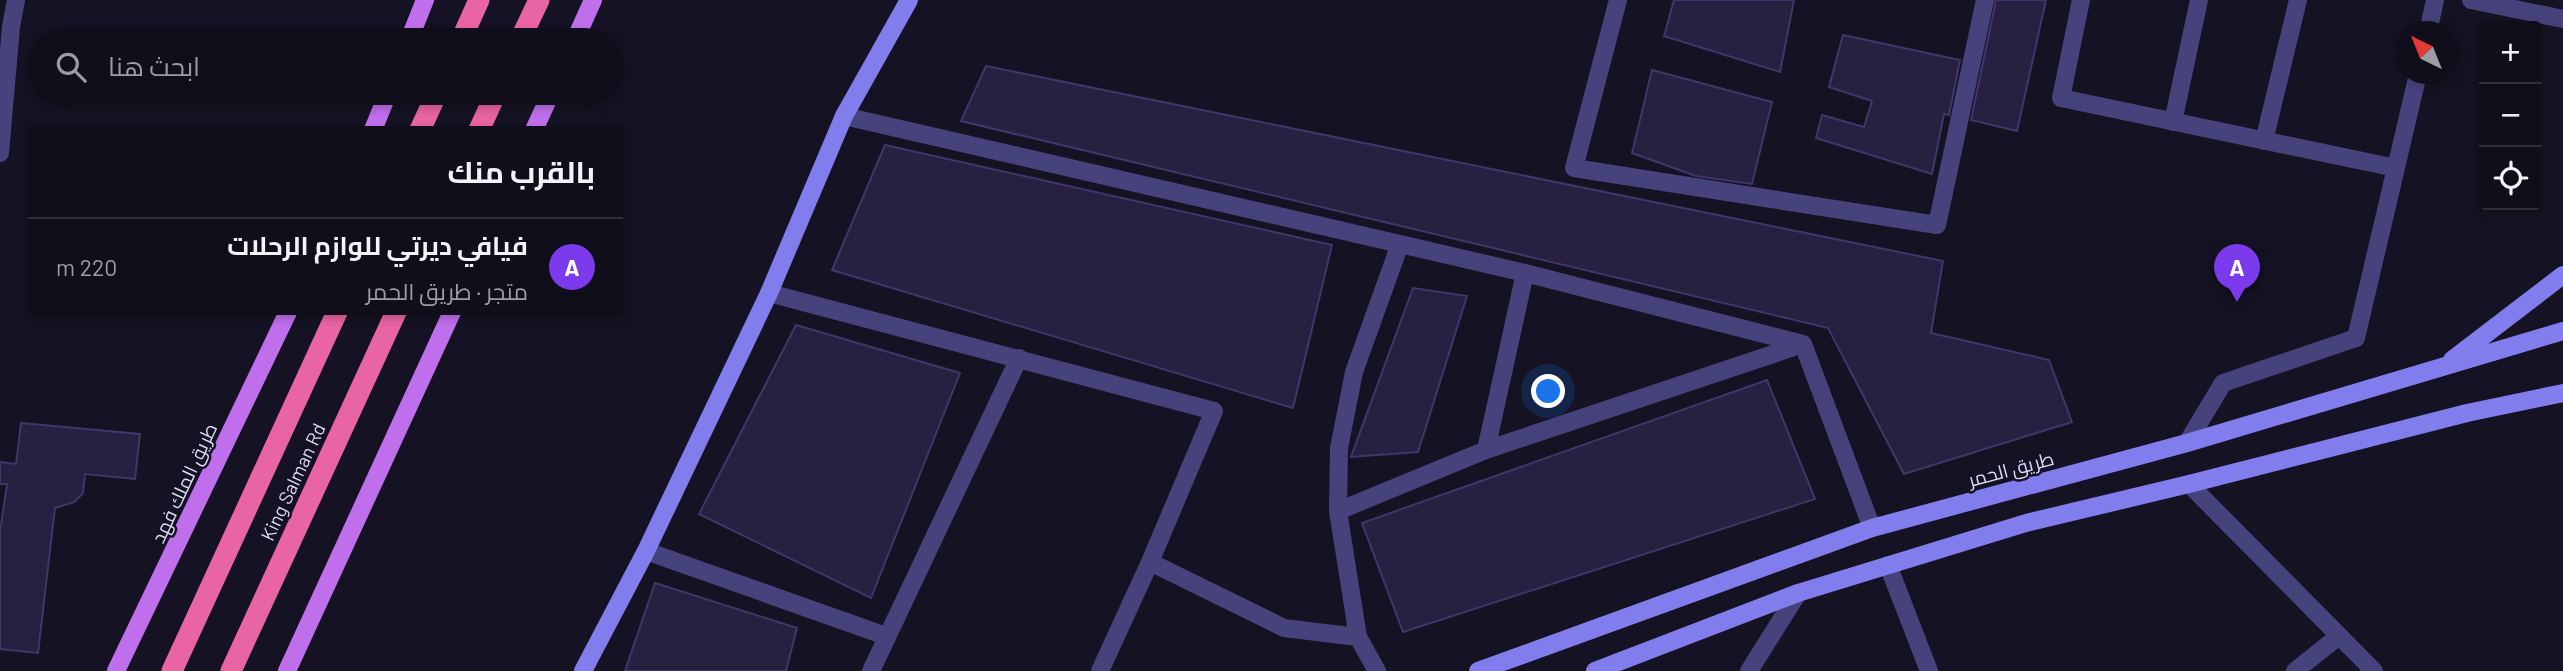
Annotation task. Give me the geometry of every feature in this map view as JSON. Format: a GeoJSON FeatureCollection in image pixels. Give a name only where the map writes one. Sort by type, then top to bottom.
{"type":"FeatureCollection","features":[{"type":"Feature","properties":{"kind":"highway"},"geometry":{"type":"LineString","coordinates":[[466,28],[479,0]]}},
{"type":"Feature","properties":{"kind":"highway"},"geometry":{"type":"LineString","coordinates":[[526,28],[539,0]]}},
{"type":"Feature","properties":{"kind":"highway"},"geometry":{"type":"LineString","coordinates":[[422,126],[431,105]]}},
{"type":"Feature","properties":{"kind":"highway"},"geometry":{"type":"LineString","coordinates":[[482,126],[491,105]]}},
{"type":"Feature","properties":{"kind":"highway","name":"King Salman Rd"},"geometry":{"type":"LineString","coordinates":[[172,671],[336,315]]}},
{"type":"Feature","properties":{"kind":"highway","name":"King Salman Rd"},"geometry":{"type":"LineString","coordinates":[[231,671],[395,315]]}},
{"type":"Feature","properties":{"kind":"main road"},"geometry":{"type":"LineString","coordinates":[[414,28],[425,0]]}},
{"type":"Feature","properties":{"kind":"main road"},"geometry":{"type":"LineString","coordinates":[[580,28],[593,0]]}},
{"type":"Feature","properties":{"kind":"main road"},"geometry":{"type":"LineString","coordinates":[[375,126],[383,105]]}},
{"type":"Feature","properties":{"kind":"main road"},"geometry":{"type":"LineString","coordinates":[[536,126],[545,105]]}},
{"type":"Feature","properties":{"kind":"main road","name":"طريق الملك فهد"},"geometry":{"type":"LineString","coordinates":[[120,666],[287,315]]}},
{"type":"Feature","properties":{"kind":"main road"},"geometry":{"type":"LineString","coordinates":[[288,671],[451,315]]}},
{"type":"Feature","properties":{"kind":"main road"},"geometry":{"type":"LineString","coordinates":[[281,671],[328,586]]}},
{"type":"Feature","properties":{"kind":"street"},"geometry":{"type":"LineString","coordinates":[[0,153],[6,27],[16,0]]}},
{"type":"Feature","properties":{"kind":"street"},"geometry":{"type":"LineString","coordinates":[[583,671],[646,551],[769,293],[844,116],[909,0]]}},
{"type":"Feature","properties":{"kind":"street"},"geometry":{"type":"LineString","coordinates":[[1618,0],[1574,169],[1937,225],[1985,0]]}},
{"type":"Feature","properties":{"kind":"street"},"geometry":{"type":"LineString","coordinates":[[2081,0],[2061,98],[2396,168]]}},
{"type":"Feature","properties":{"kind":"street"},"geometry":{"type":"LineString","coordinates":[[2173,122],[2199,0]]}},
{"type":"Feature","properties":{"kind":"street"},"geometry":{"type":"LineString","coordinates":[[2264,141],[2298,0]]}},
{"type":"Feature","properties":{"kind":"street"},"geometry":{"type":"LineString","coordinates":[[2430,21],[2435,0]]}},
{"type":"Feature","properties":{"kind":"street"},"geometry":{"type":"LineString","coordinates":[[2470,0],[2556,12]]}},
{"type":"Feature","properties":{"kind":"street"},"geometry":{"type":"LineString","coordinates":[[2188,443],[2223,383],[2356,338],[2416,84]]}},
{"type":"Feature","properties":{"kind":"street"},"geometry":{"type":"LineString","coordinates":[[844,116],[1525,273],[1803,344]]}},
{"type":"Feature","properties":{"kind":"street"},"geometry":{"type":"LineString","coordinates":[[1377,671],[1358,636],[1338,511],[1339,448],[1354,372],[1400,244]]}},
{"type":"Feature","properties":{"kind":"street"},"geometry":{"type":"LineString","coordinates":[[1486,450],[1525,273]]}},
{"type":"Feature","properties":{"kind":"street"},"geometry":{"type":"LineString","coordinates":[[2443,367],[2563,275]]}},
{"type":"Feature","properties":{"kind":"street"},"geometry":{"type":"LineString","coordinates":[[769,293],[1214,411],[1100,671]]}},
{"type":"Feature","properties":{"kind":"street","name":"طريق الحمر"},"geometry":{"type":"LineString","coordinates":[[1478,671],[1872,528],[2188,443],[2563,331]]}},
{"type":"Feature","properties":{"kind":"street"},"geometry":{"type":"LineString","coordinates":[[1338,511],[1486,450],[1803,344]]}},
{"type":"Feature","properties":{"kind":"street"},"geometry":{"type":"LineString","coordinates":[[1803,344],[1872,528]]}},
{"type":"Feature","properties":{"kind":"street"},"geometry":{"type":"LineString","coordinates":[[871,671],[1019,358]]}},
{"type":"Feature","properties":{"kind":"street"},"geometry":{"type":"LineString","coordinates":[[1595,671],[1798,593],[2026,523],[2467,413],[2563,393]]}},
{"type":"Feature","properties":{"kind":"street"},"geometry":{"type":"LineString","coordinates":[[2189,484],[2374,671]]}},
{"type":"Feature","properties":{"kind":"street"},"geometry":{"type":"LineString","coordinates":[[646,551],[886,636]]}},
{"type":"Feature","properties":{"kind":"street"},"geometry":{"type":"LineString","coordinates":[[1150,562],[1284,628],[1358,636]]}},
{"type":"Feature","properties":{"kind":"street"},"geometry":{"type":"LineString","coordinates":[[1888,565],[1929,671]]}},
{"type":"Feature","properties":{"kind":"street"},"geometry":{"type":"LineString","coordinates":[[295,671],[328,586]]}},
{"type":"Feature","properties":{"kind":"street"},"geometry":{"type":"LineString","coordinates":[[1749,671],[1798,593]]}},
{"type":"Feature","properties":{"kind":"street"},"geometry":{"type":"LineString","coordinates":[[2295,671],[2339,636]]}},
{"type":"Feature","properties":{"kind":"building"},"geometry":{"type":"Polygon","coordinates":[[[1674,0],[1794,0],[1780,72],[1664,36],[1674,0]]]}},
{"type":"Feature","properties":{"kind":"building"},"geometry":{"type":"Polygon","coordinates":[[[1996,0],[2046,0],[2017,131],[1971,120],[1996,0]]]}},
{"type":"Feature","properties":{"kind":"building"},"geometry":{"type":"Polygon","coordinates":[[[1843,35],[1960,60],[1949,115],[1944,114],[1932,174],[1816,138],[1822,115],[1864,127],[1872,101],[1829,87],[1843,35]]]}},
{"type":"Feature","properties":{"kind":"building"},"geometry":{"type":"Polygon","coordinates":[[[986,66],[1943,261],[1931,333],[2049,360],[2072,422],[1904,474],[1828,328],[961,121],[986,66]]]}},
{"type":"Feature","properties":{"kind":"building"},"geometry":{"type":"Polygon","coordinates":[[[1652,70],[1772,102],[1752,184],[1696,176],[1632,153],[1652,70]]]}},
{"type":"Feature","properties":{"kind":"building"},"geometry":{"type":"Polygon","coordinates":[[[885,145],[1332,245],[1293,408],[832,270],[885,145]]]}},
{"type":"Feature","properties":{"kind":"building"},"geometry":{"type":"Polygon","coordinates":[[[1413,288],[1467,296],[1418,452],[1351,457],[1413,288]]]}},
{"type":"Feature","properties":{"kind":"building"},"geometry":{"type":"Polygon","coordinates":[[[796,325],[960,373],[871,598],[699,514],[796,325]]]}},
{"type":"Feature","properties":{"kind":"building"},"geometry":{"type":"Polygon","coordinates":[[[1767,380],[1815,499],[1403,632],[1362,523],[1767,380]]]}},
{"type":"Feature","properties":{"kind":"building"},"geometry":{"type":"Polygon","coordinates":[[[21,423],[140,434],[135,479],[85,474],[83,493],[74,502],[55,508],[38,653],[0,649],[0,532],[7,484],[0,484],[0,462],[16,464],[21,423]]]}},
{"type":"Feature","properties":{"kind":"building"},"geometry":{"type":"Polygon","coordinates":[[[655,583],[797,628],[786,671],[625,671],[655,583]]]}},
{"type":"Feature","properties":{"kind":"place","name":"فيافي ديرتي للوازم الرحلات"},"geometry":{"type":"Point","coordinates":[2237,302]}}]}
